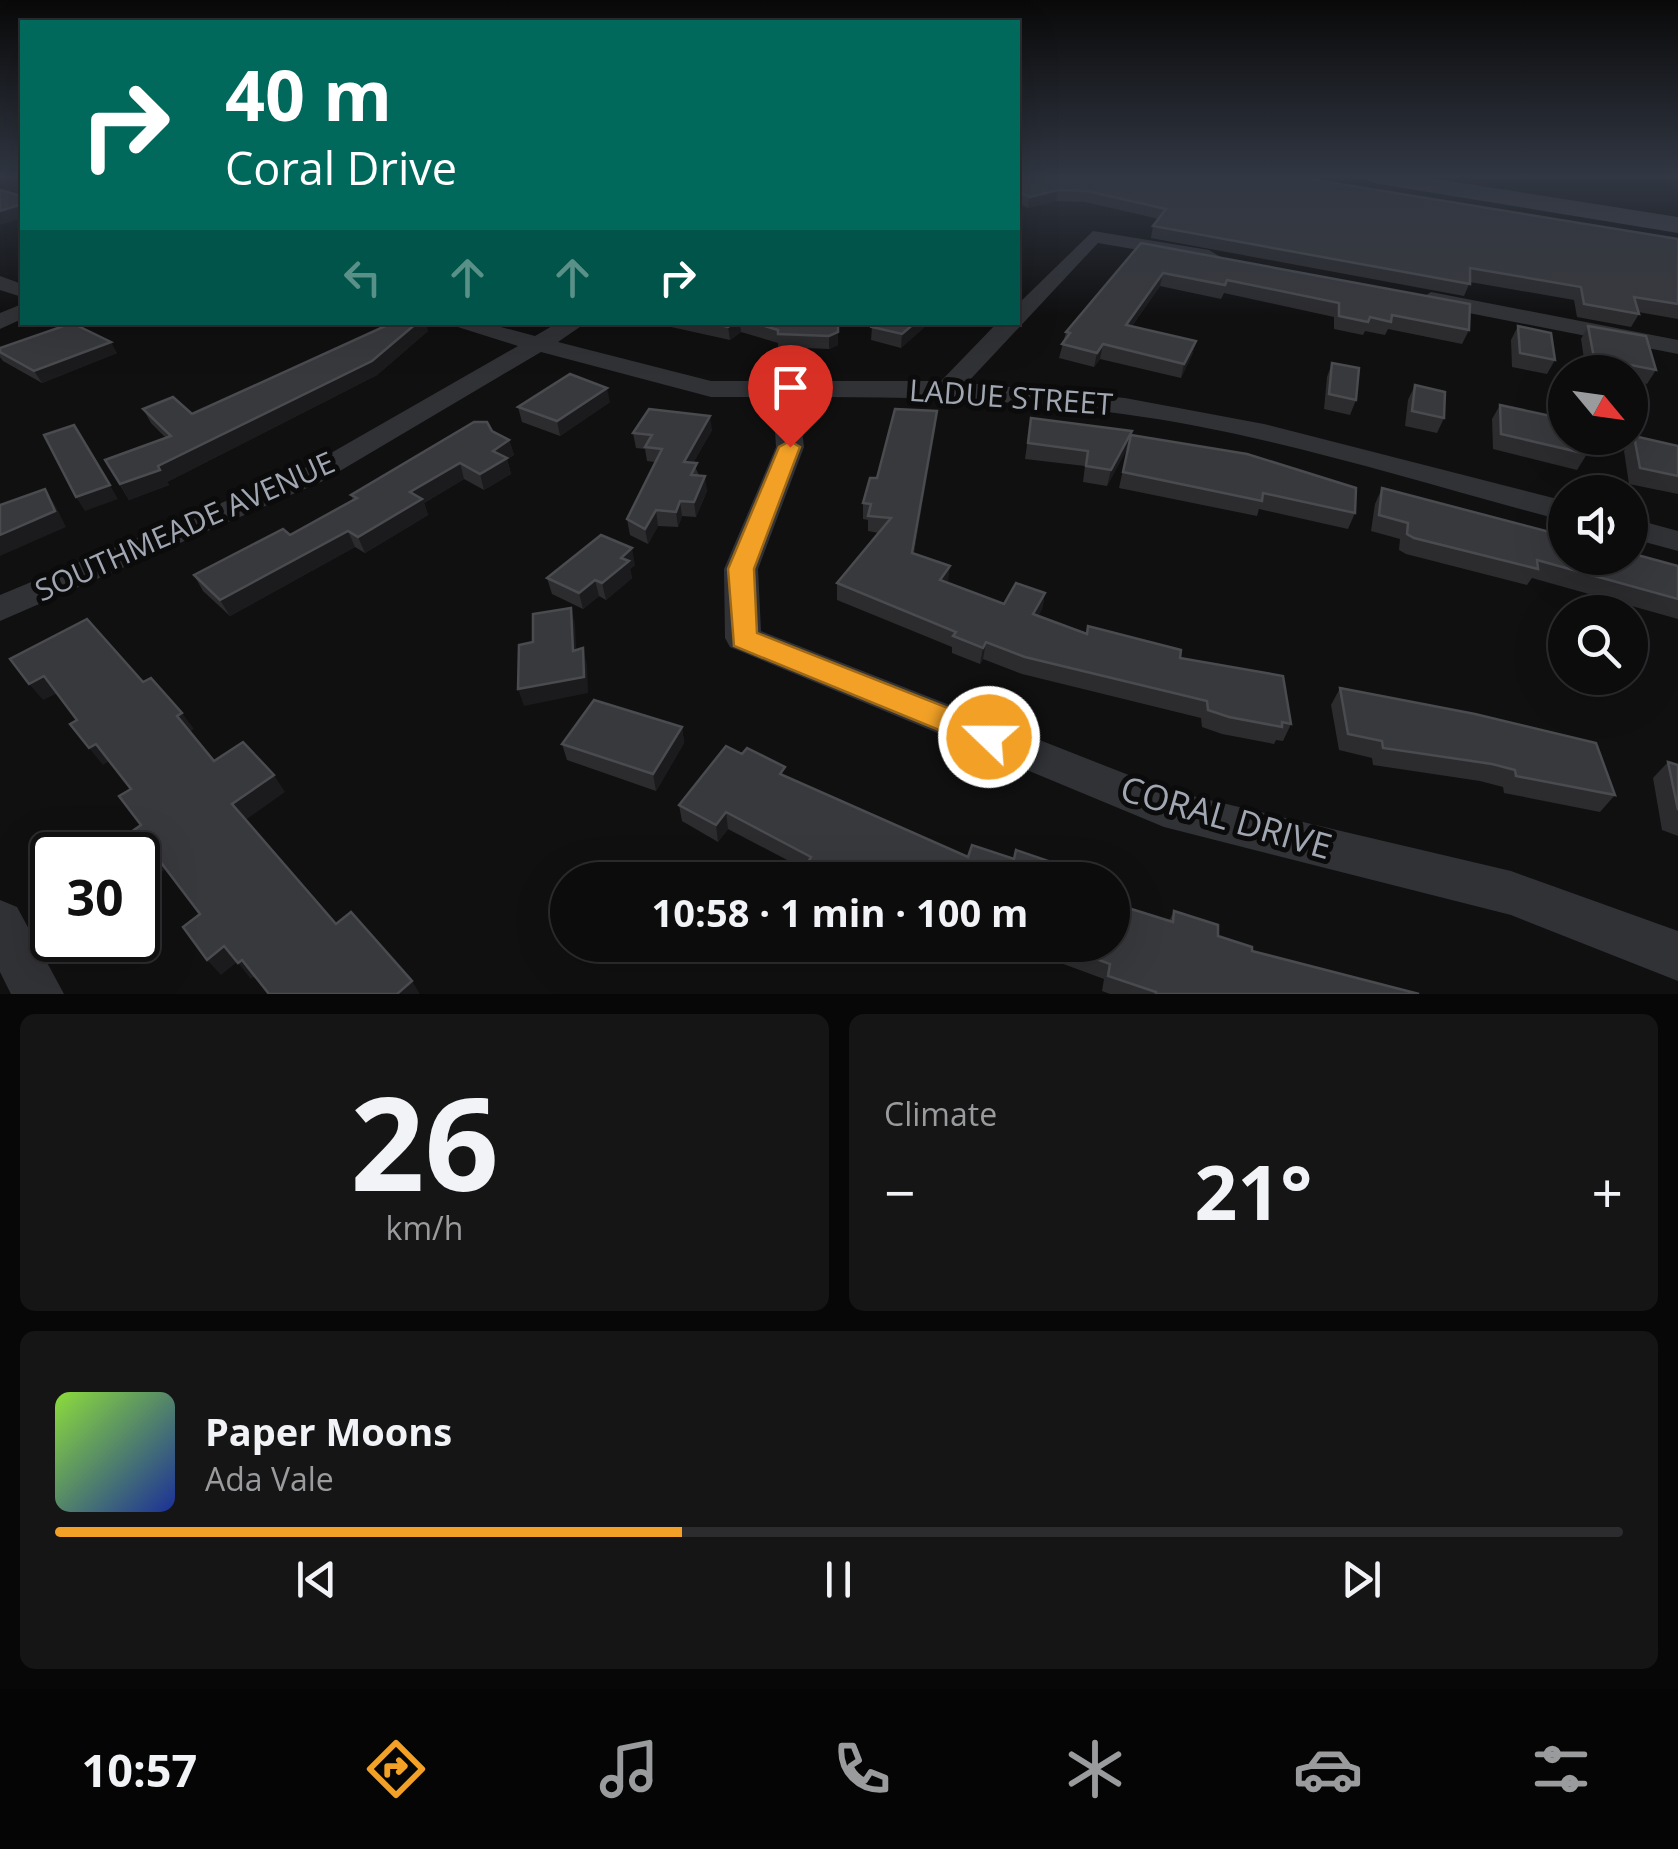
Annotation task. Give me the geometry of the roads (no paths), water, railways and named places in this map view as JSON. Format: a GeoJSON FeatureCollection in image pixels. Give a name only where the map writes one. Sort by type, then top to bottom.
{"type":"FeatureCollection","features":[{"type":"Feature","properties":{"kind":"street"},"geometry":{"type":"LineString","coordinates":[[1020,314],[1092,237],[1239,262]]}},
{"type":"Feature","properties":{"kind":"street"},"geometry":{"type":"LineString","coordinates":[[1410,295],[1678,347]]}},
{"type":"Feature","properties":{"kind":"street","name":"LADUE STREET"},"geometry":{"type":"LineString","coordinates":[[464,325],[711,389],[948,389],[1125,406],[1264,432],[1548,507]]}},
{"type":"Feature","properties":{"kind":"street","name":"SOUTHMEADE AVENUE"},"geometry":{"type":"LineString","coordinates":[[0,609],[313,476],[571,325]]}},
{"type":"Feature","properties":{"kind":"street"},"geometry":{"type":"LineString","coordinates":[[948,389],[1008,325]]}},
{"type":"Feature","properties":{"kind":"street","name":"CORAL DRIVE"},"geometry":{"type":"LineString","coordinates":[[785,390],[790,447],[741,569],[744,638],[1164,808],[1511,893],[1678,956]]}},
{"type":"Feature","properties":{"kind":"street"},"geometry":{"type":"LineString","coordinates":[[1648,532],[1678,540]]}},
{"type":"Feature","properties":{"kind":"street"},"geometry":{"type":"LineString","coordinates":[[0,924],[39,994]]}}]}
